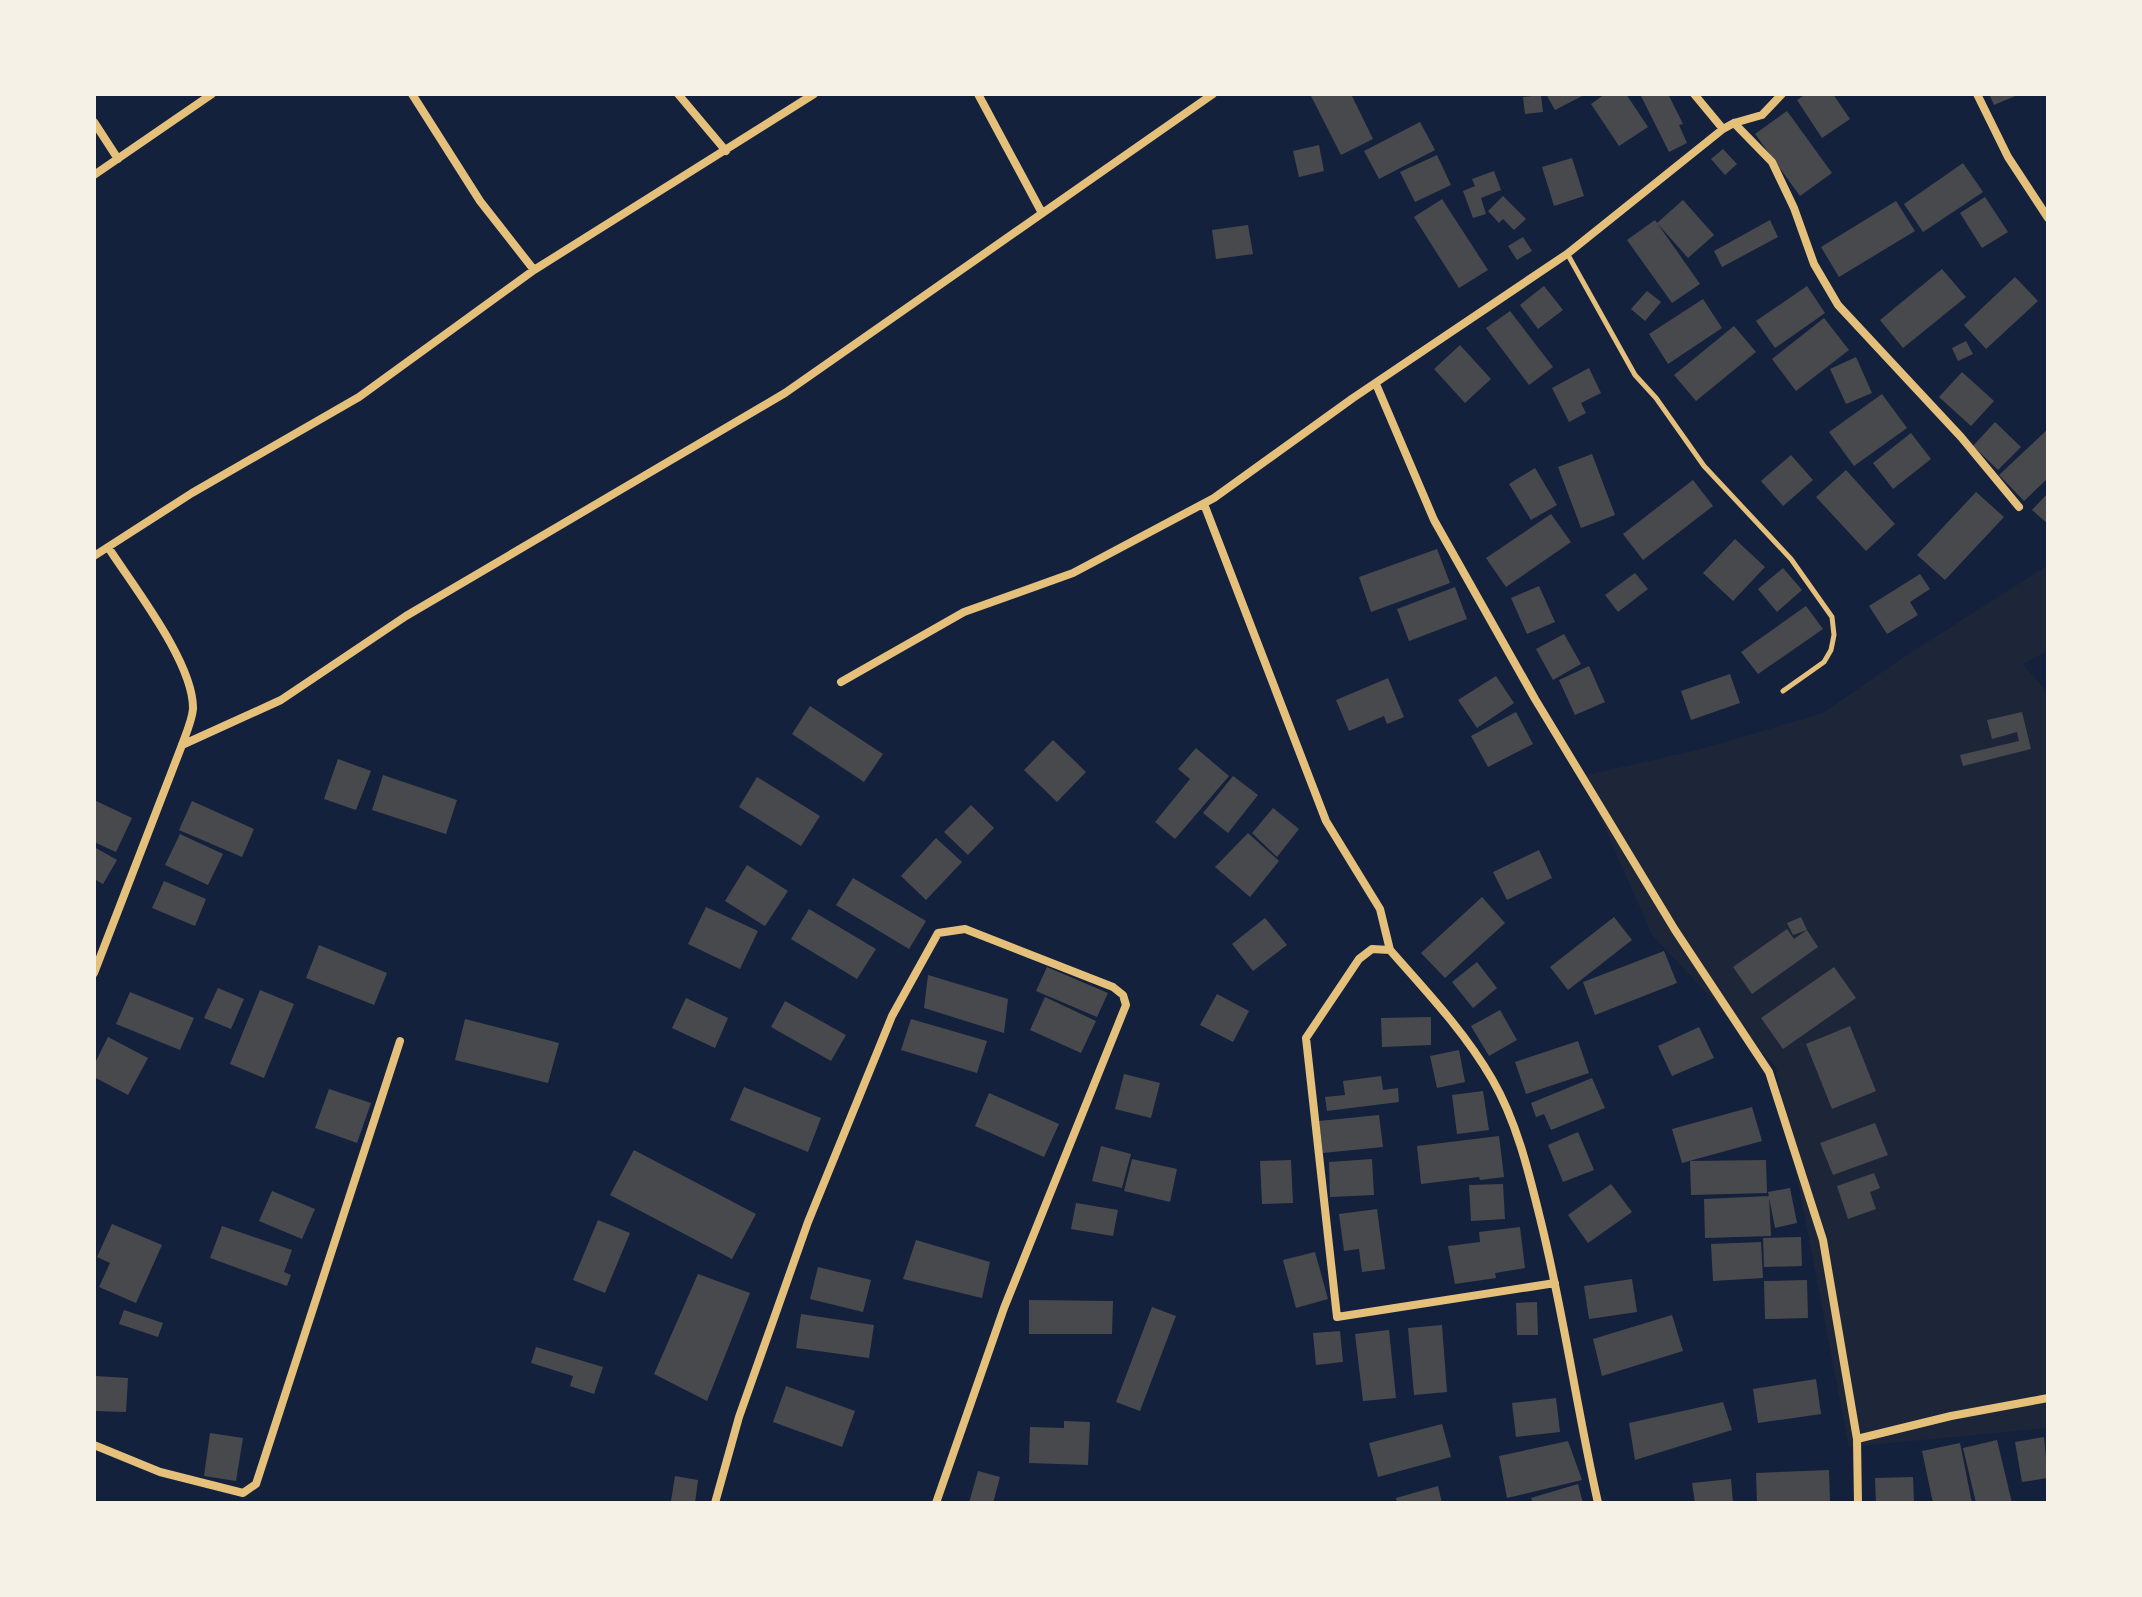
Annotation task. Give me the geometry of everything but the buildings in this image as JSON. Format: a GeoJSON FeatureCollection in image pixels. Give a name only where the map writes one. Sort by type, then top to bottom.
{"type":"FeatureCollection","features":[{"type":"Feature","properties":{"kind":"street"},"geometry":{"type":"LineString","coordinates":[[94,175],[212,94]]}},
{"type":"Feature","properties":{"kind":"street"},"geometry":{"type":"LineString","coordinates":[[412,94],[480,201],[534,270]]}},
{"type":"Feature","properties":{"kind":"street"},"geometry":{"type":"LineString","coordinates":[[678,94],[726,151]]}},
{"type":"Feature","properties":{"kind":"street"},"geometry":{"type":"LineString","coordinates":[[94,556],[192,493],[359,397],[534,270],[814,94]]}},
{"type":"Feature","properties":{"kind":"street"},"geometry":{"type":"LineString","coordinates":[[978,94],[1042,213]]}},
{"type":"Feature","properties":{"kind":"street"},"geometry":{"type":"LineString","coordinates":[[182,745],[281,700],[406,616],[785,393],[1213,94]]}},
{"type":"Feature","properties":{"kind":"street"},"geometry":{"type":"LineString","coordinates":[[1694,94],[1723,129]]}},
{"type":"Feature","properties":{"kind":"street"},"geometry":{"type":"LineString","coordinates":[[841,682],[964,612],[1073,573],[1204,504],[1567,254],[1723,129],[1762,115],[1782,94]]}},
{"type":"Feature","properties":{"kind":"street"},"geometry":{"type":"LineString","coordinates":[[1977,94],[2008,157],[2048,218]]}},
{"type":"Feature","properties":{"kind":"street"},"geometry":{"type":"LineString","coordinates":[[94,122],[118,159]]}},
{"type":"Feature","properties":{"kind":"street"},"geometry":{"type":"LineString","coordinates":[[1734,123],[1772,162],[1794,208],[1814,264],[1838,305],[1961,437],[2019,507]]}},
{"type":"Feature","properties":{"kind":"street"},"geometry":{"type":"LineString","coordinates":[[1376,384],[1434,520],[1535,699],[1675,930],[1769,1072],[1823,1240],[1857,1439],[1858,1503]]}},
{"type":"Feature","properties":{"kind":"street"},"geometry":{"type":"LineString","coordinates":[[1204,504],[1326,821],[1380,909],[1390,950],[1446,1014],[1493,1080],[1525,1155],[1555,1283],[1598,1503]]}},
{"type":"Feature","properties":{"kind":"street"},"geometry":{"type":"LineString","coordinates":[[94,973],[193,710],[188,681],[178,656],[108,547]]}},
{"type":"Feature","properties":{"kind":"street"},"geometry":{"type":"LineString","coordinates":[[715,1503],[739,1417],[808,1222],[892,1016],[938,933],[965,929],[1113,987],[1123,995],[1126,1005],[1004,1308],[936,1503]]}},
{"type":"Feature","properties":{"kind":"street"},"geometry":{"type":"LineString","coordinates":[[1390,950],[1372,949],[1359,959],[1306,1038],[1337,1317],[1555,1283]]}},
{"type":"Feature","properties":{"kind":"street"},"geometry":{"type":"LineString","coordinates":[[94,1445],[160,1472],[243,1493],[256,1484],[400,1041]]}},
{"type":"Feature","properties":{"kind":"street"},"geometry":{"type":"LineString","coordinates":[[1857,1439],[1951,1416],[2048,1398]]}},
{"type":"Feature","properties":{"kind":"lane"},"geometry":{"type":"LineString","coordinates":[[1567,254],[1635,375],[1656,398],[1704,466],[1791,559],[1832,617],[1834,635],[1824,662],[1783,691]]}},
{"type":"Feature","properties":{"kind":"shaded area"},"geometry":{"type":"Polygon","coordinates":[[[2048,565],[2048,651],[2023,664],[2048,693],[2048,1428],[1849,1447],[1776,1067],[1652,935],[1582,776],[1698,750],[1823,713],[2048,565]]]}}]}
